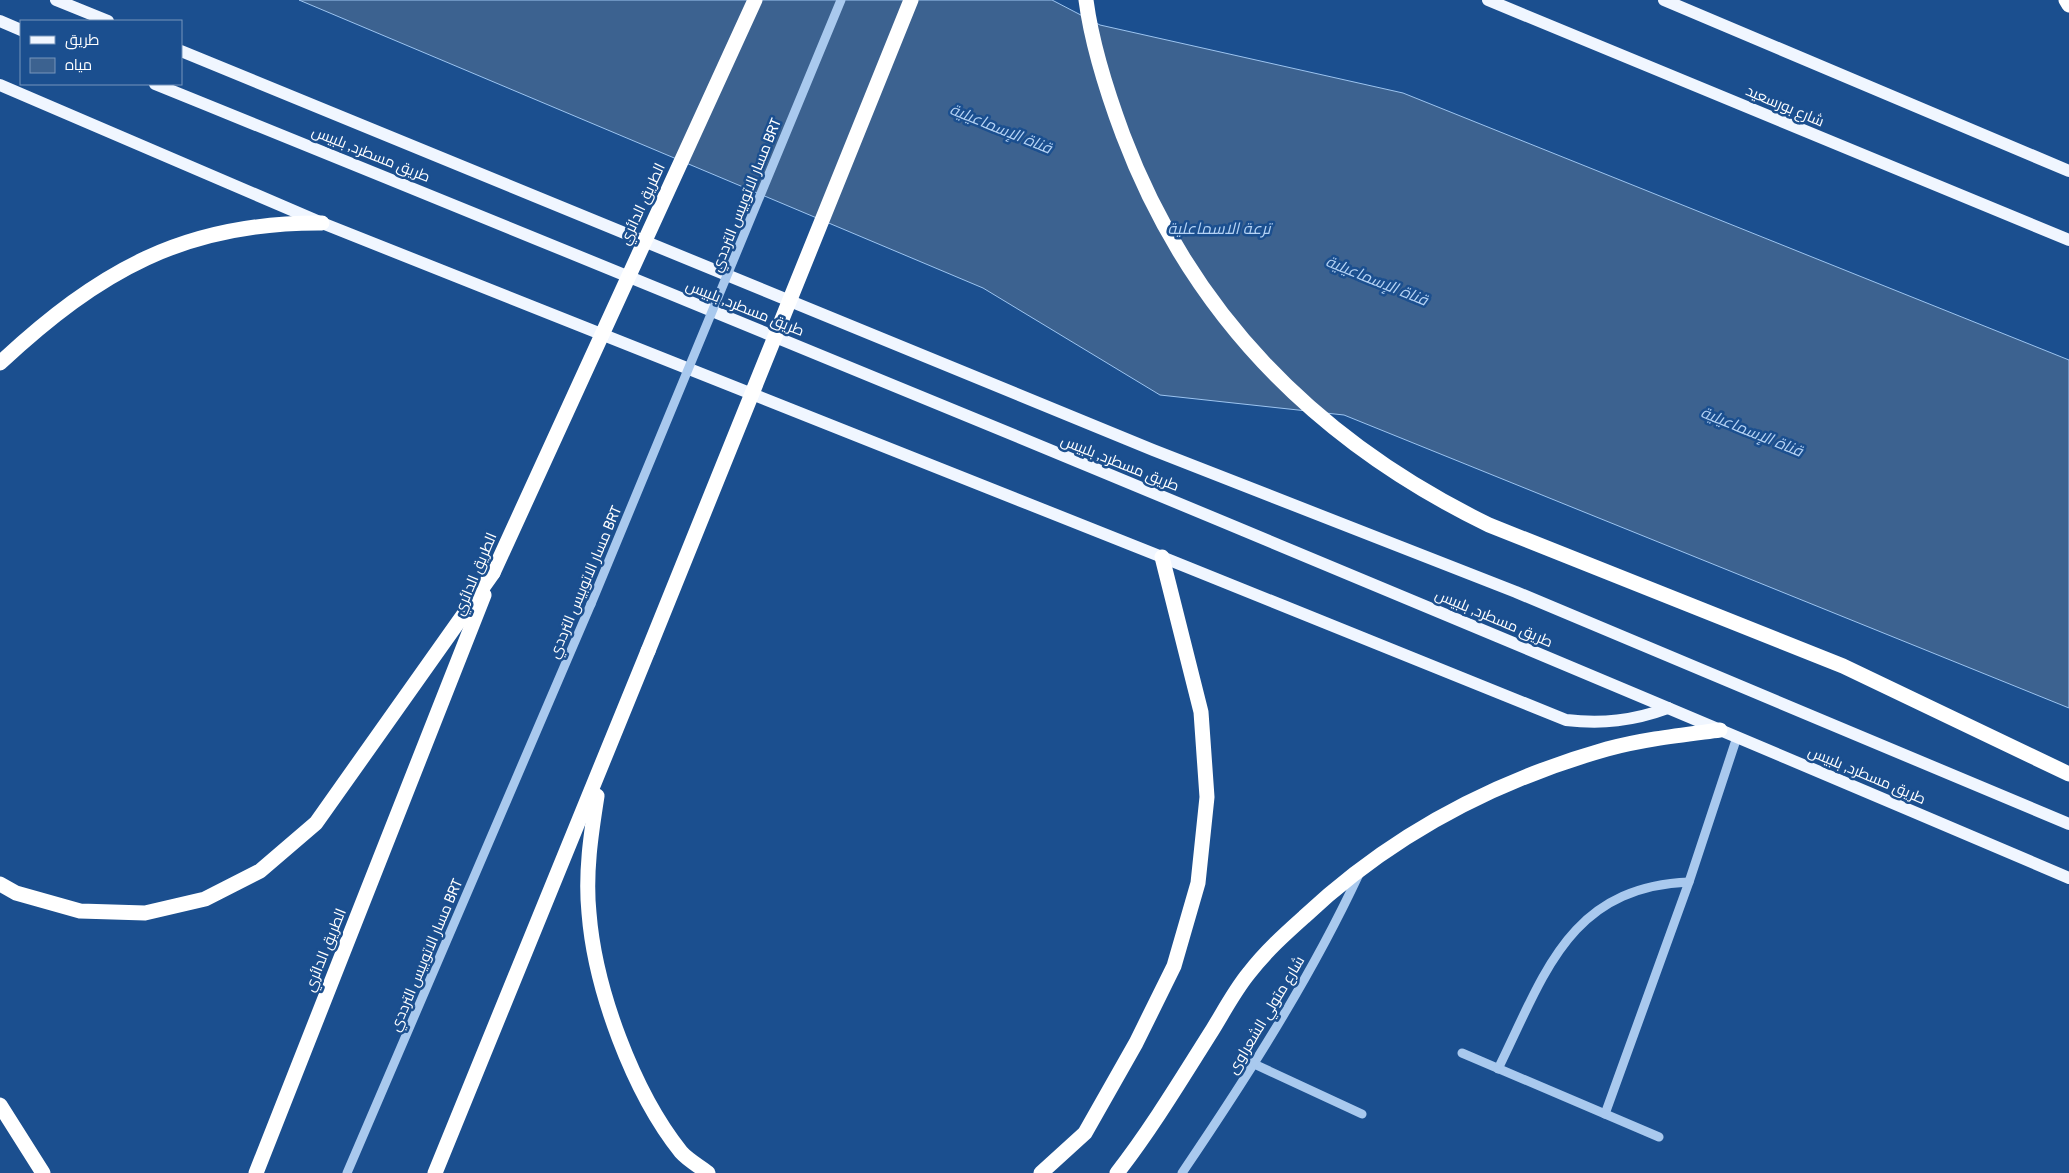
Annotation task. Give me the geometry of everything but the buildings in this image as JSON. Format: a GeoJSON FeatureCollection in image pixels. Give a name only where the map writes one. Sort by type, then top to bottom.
{"type":"FeatureCollection","features":[{"type":"Feature","properties":{"kind":"highway","name":"الطريق الدائري"},"geometry":{"type":"LineString","coordinates":[[256,1173],[493,573],[755,0]]}},
{"type":"Feature","properties":{"kind":"highway"},"geometry":{"type":"LineString","coordinates":[[435,1173],[604,764],[911,0]]}},
{"type":"Feature","properties":{"kind":"highway"},"geometry":{"type":"LineString","coordinates":[[1086,0],[1102,72],[1131,156],[1178,251],[1208,295],[1240,336],[1275,376],[1333,429],[1397,475],[1442,502],[1489,525],[1844,666],[2069,774]]}},
{"type":"Feature","properties":{"kind":"highway"},"geometry":{"type":"LineString","coordinates":[[2066,0],[2069,5]]}},
{"type":"Feature","properties":{"kind":"highway"},"geometry":{"type":"LineString","coordinates":[[0,363],[31,334],[104,280],[137,261],[208,234],[284,223],[322,223]]}},
{"type":"Feature","properties":{"kind":"highway"},"geometry":{"type":"LineString","coordinates":[[1040,1173],[1085,1133],[1136,1043],[1174,966],[1198,883],[1207,798],[1201,712],[1162,557]]}},
{"type":"Feature","properties":{"kind":"highway"},"geometry":{"type":"LineString","coordinates":[[0,884],[16,893],[80,911],[145,913],[205,899],[260,871],[316,823],[493,573]]}},
{"type":"Feature","properties":{"kind":"highway"},"geometry":{"type":"LineString","coordinates":[[1116,1173],[1141,1142],[1248,973],[1284,935],[1362,867],[1406,837],[1453,809],[1530,775],[1609,748],[1664,737],[1720,730]]}},
{"type":"Feature","properties":{"kind":"highway"},"geometry":{"type":"LineString","coordinates":[[604,764],[591,834],[588,874],[589,913],[603,990],[623,1046],[658,1116],[682,1153],[708,1173]]}},
{"type":"Feature","properties":{"kind":"highway"},"geometry":{"type":"LineString","coordinates":[[0,1105],[43,1173]]}},
{"type":"Feature","properties":{"kind":"main road"},"geometry":{"type":"LineString","coordinates":[[56,0],[106,20]]}},
{"type":"Feature","properties":{"kind":"main road","name":"شارع بورسعيد"},"geometry":{"type":"LineString","coordinates":[[1488,0],[2069,240]]}},
{"type":"Feature","properties":{"kind":"main road"},"geometry":{"type":"LineString","coordinates":[[1664,0],[2069,171]]}},
{"type":"Feature","properties":{"kind":"main road"},"geometry":{"type":"LineString","coordinates":[[0,21],[20,30]]}},
{"type":"Feature","properties":{"kind":"main road","name":"طريق مسطرد, بلبيس"},"geometry":{"type":"LineString","coordinates":[[182,51],[1153,450],[1516,592],[2069,824]]}},
{"type":"Feature","properties":{"kind":"main road"},"geometry":{"type":"LineString","coordinates":[[0,85],[322,223],[1566,720],[1595,723],[1620,721],[1644,717],[1668,708]]}},
{"type":"Feature","properties":{"kind":"main road","name":"طريق مسطرد, بلبيس"},"geometry":{"type":"LineString","coordinates":[[157,85],[431,196],[1668,708],[2069,878]]}},
{"type":"Feature","properties":{"kind":"street","name":"مسار الاتوبيس الترددي BRT"},"geometry":{"type":"LineString","coordinates":[[347,1173],[591,604],[841,0]]}},
{"type":"Feature","properties":{"kind":"street"},"geometry":{"type":"LineString","coordinates":[[1605,1114],[1688,882],[1737,737]]}},
{"type":"Feature","properties":{"kind":"street","name":"شارع متولي الشعراوى"},"geometry":{"type":"LineString","coordinates":[[1182,1173],[1219,1118],[1309,973],[1362,867]]}},
{"type":"Feature","properties":{"kind":"street"},"geometry":{"type":"LineString","coordinates":[[1498,1069],[1550,964],[1575,929],[1608,903],[1627,893],[1668,883],[1688,882]]}},
{"type":"Feature","properties":{"kind":"street"},"geometry":{"type":"LineString","coordinates":[[1462,1053],[1659,1137]]}},
{"type":"Feature","properties":{"kind":"street"},"geometry":{"type":"LineString","coordinates":[[1252,1063],[1362,1114]]}},
{"type":"Feature","properties":{"kind":"water","name":"ترعة الاسماعلية"},"geometry":{"type":"Polygon","coordinates":[[[299,0],[1052,0],[1100,25],[1403,93],[2069,360],[2069,708],[1344,415],[1160,395],[983,288],[299,0]]]}},
{"type":"Feature","properties":{"kind":"water label","name":"قناة الإسماعيلية"},"geometry":{"type":"Point","coordinates":[1001,128]}},
{"type":"Feature","properties":{"kind":"water label","name":"قناة الإسماعيلية"},"geometry":{"type":"Point","coordinates":[1377,280]}},
{"type":"Feature","properties":{"kind":"water label","name":"قناة الإسماعيلية"},"geometry":{"type":"Point","coordinates":[1752,431]}}]}
